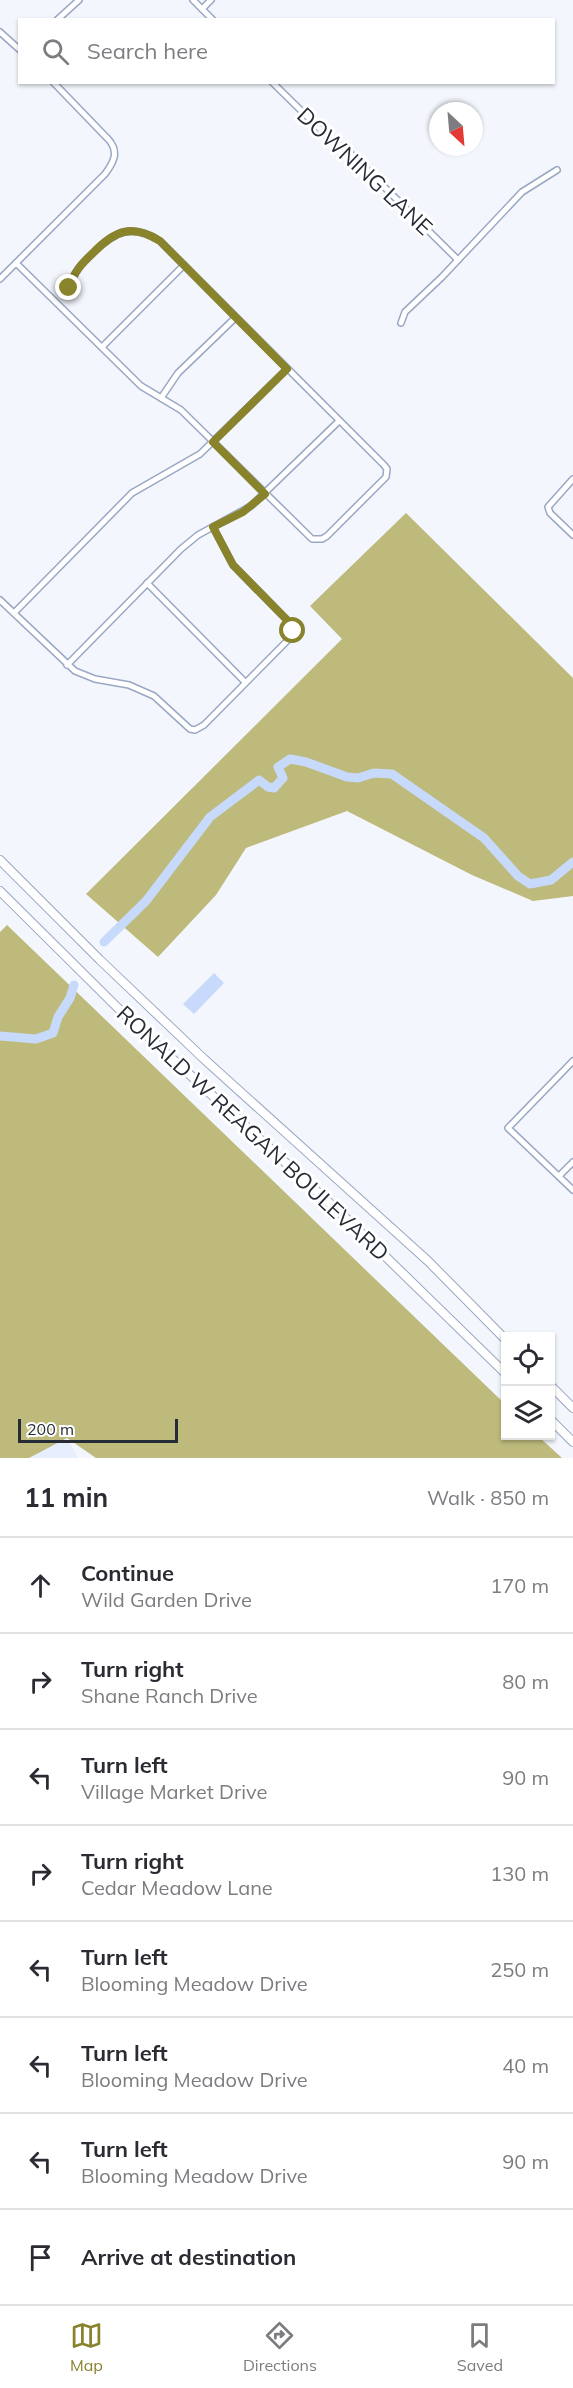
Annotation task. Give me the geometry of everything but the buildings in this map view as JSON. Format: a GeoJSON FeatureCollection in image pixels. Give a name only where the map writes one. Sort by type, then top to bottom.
{"type":"FeatureCollection","features":[{"type":"Feature","properties":{"kind":"main road","name":"RONALD W REAGAN BOULEVARD"},"geometry":{"type":"LineString","coordinates":[[0,860],[100,960],[196,1051],[428,1261],[501,1335]]}},
{"type":"Feature","properties":{"kind":"main road","name":"RONALD W REAGAN BOULEVARD"},"geometry":{"type":"LineString","coordinates":[[0,891],[129,1018],[349,1221],[501,1369]]}},
{"type":"Feature","properties":{"kind":"main road"},"geometry":{"type":"LineString","coordinates":[[551,1386],[573,1408]]}},
{"type":"Feature","properties":{"kind":"main road"},"geometry":{"type":"LineString","coordinates":[[555,1424],[573,1442]]}},
{"type":"Feature","properties":{"kind":"street"},"geometry":{"type":"LineString","coordinates":[[59,18],[79,0]]}},
{"type":"Feature","properties":{"kind":"street"},"geometry":{"type":"LineString","coordinates":[[193,0],[211,18]]}},
{"type":"Feature","properties":{"kind":"street"},"geometry":{"type":"LineString","coordinates":[[202,9],[211,0]]}},
{"type":"Feature","properties":{"kind":"street"},"geometry":{"type":"LineString","coordinates":[[0,32],[18,48]]}},
{"type":"Feature","properties":{"kind":"street"},"geometry":{"type":"LineString","coordinates":[[0,279],[105,174],[115,157],[113,144],[55,84]]}},
{"type":"Feature","properties":{"kind":"street","name":"DOWNING LANE"},"geometry":{"type":"LineString","coordinates":[[274,84],[328,137],[350,153],[458,260]]}},
{"type":"Feature","properties":{"kind":"street"},"geometry":{"type":"LineString","coordinates":[[401,323],[405,312],[522,192],[557,170]]}},
{"type":"Feature","properties":{"kind":"street"},"geometry":{"type":"LineString","coordinates":[[16,263],[141,386],[181,410],[307,535],[317,540],[327,536],[382,482],[387,472],[384,465],[153,237],[137,232],[121,232],[104,241],[77,268],[69,288]]}},
{"type":"Feature","properties":{"kind":"street"},"geometry":{"type":"LineString","coordinates":[[102,347],[184,266]]}},
{"type":"Feature","properties":{"kind":"street"},"geometry":{"type":"LineString","coordinates":[[161,398],[178,373],[235,318]]}},
{"type":"Feature","properties":{"kind":"street"},"geometry":{"type":"LineString","coordinates":[[14,614],[132,493],[189,462],[213,442],[287,369]]}},
{"type":"Feature","properties":{"kind":"street"},"geometry":{"type":"LineString","coordinates":[[67,665],[190,540],[243,512],[265,494],[339,421]]}},
{"type":"Feature","properties":{"kind":"street"},"geometry":{"type":"LineString","coordinates":[[573,478],[548,507],[550,513],[573,535]]}},
{"type":"Feature","properties":{"kind":"street"},"geometry":{"type":"LineString","coordinates":[[0,600],[67,665],[85,676],[129,685],[154,696],[195,730],[204,725],[288,640],[293,631],[288,621],[233,565],[213,527]]}},
{"type":"Feature","properties":{"kind":"street"},"geometry":{"type":"LineString","coordinates":[[147,583],[245,682]]}},
{"type":"Feature","properties":{"kind":"street"},"geometry":{"type":"LineString","coordinates":[[573,1061],[508,1128],[573,1190]]}},
{"type":"Feature","properties":{"kind":"street"},"geometry":{"type":"LineString","coordinates":[[559,1176],[573,1162]]}},
{"type":"Feature","properties":{"kind":"shaded area"},"geometry":{"type":"Polygon","coordinates":[[[406,513],[573,678],[573,896],[533,901],[472,875],[347,811],[246,848],[216,895],[158,957],[86,894],[342,639],[310,606],[406,513]]]}},
{"type":"Feature","properties":{"kind":"shaded area"},"geometry":{"type":"Polygon","coordinates":[[[7,925],[501,1400],[501,1440],[542,1440],[562,1458],[96,1458],[67,1438],[29,1458],[0,1458],[0,932],[7,925]]]}},
{"type":"Feature","properties":{"kind":"shaded area"},"geometry":{"type":"Polygon","coordinates":[[[67,1438],[78,1458],[29,1458],[67,1438]]]}},
{"type":"Feature","properties":{"kind":"water"},"geometry":{"type":"Polygon","coordinates":[[[214,973],[224,983],[194,1014],[183,1004],[214,973]]]}},
{"type":"Feature","properties":{"kind":"waterway"},"geometry":{"type":"LineString","coordinates":[[104,942],[146,901],[210,817],[259,780],[268,787],[274,788],[283,778],[278,767],[290,759],[306,762],[347,777],[358,778],[374,773],[392,774],[484,838],[518,876],[530,884],[551,880],[573,862]]}},
{"type":"Feature","properties":{"kind":"waterway"},"geometry":{"type":"LineString","coordinates":[[0,1036],[36,1039],[53,1033],[58,1017],[70,998],[74,985]]}},
{"type":"Feature","properties":{"kind":"route"},"geometry":{"type":"LineString","coordinates":[[69,288],[77,268],[104,241],[121,232],[143,233],[160,241],[287,369],[213,442],[265,494],[243,512],[213,527],[233,565],[288,621],[293,631]]}}]}
